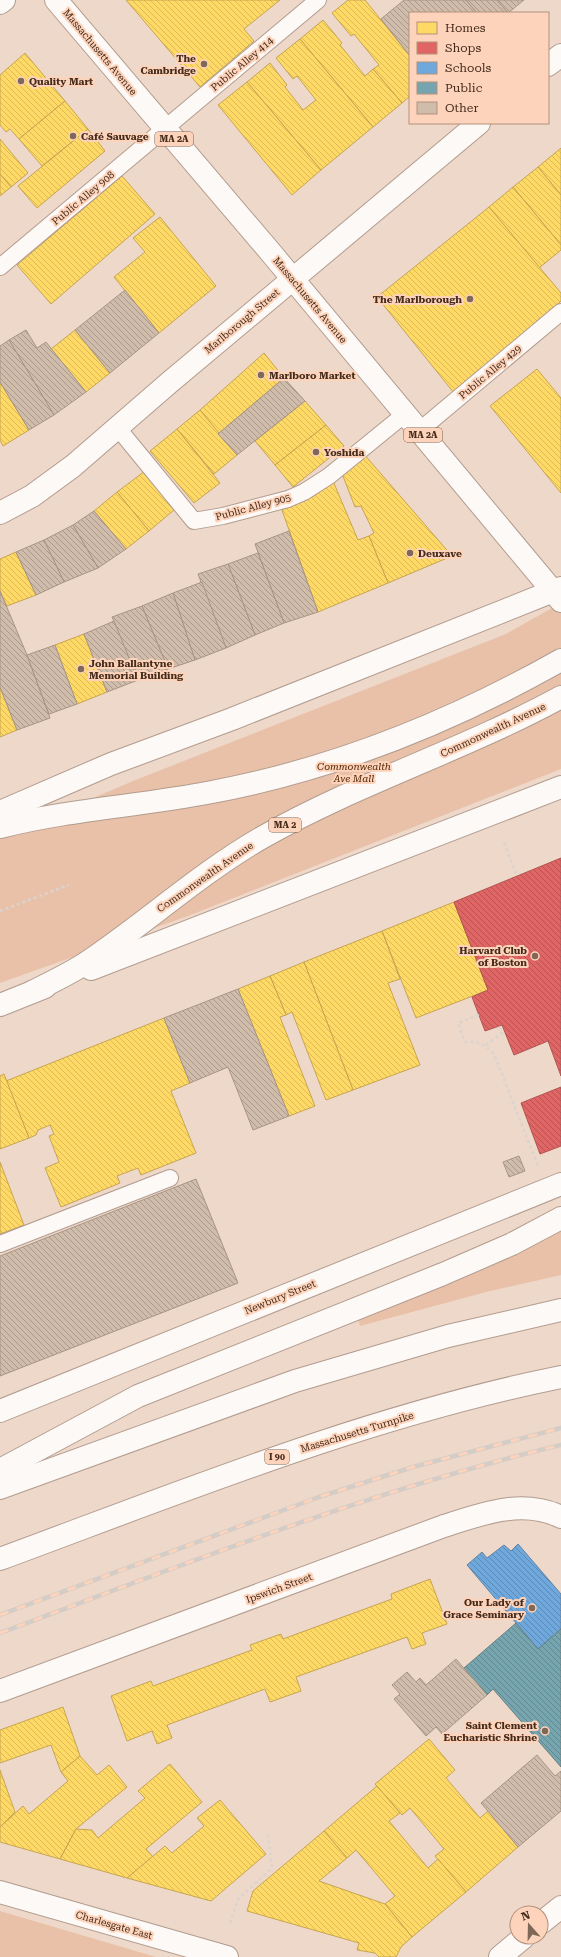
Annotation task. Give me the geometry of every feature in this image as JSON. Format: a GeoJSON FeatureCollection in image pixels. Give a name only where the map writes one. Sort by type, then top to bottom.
{"type":"FeatureCollection","features":[{"type":"Feature","properties":{"kind":"main road"},"geometry":{"type":"LineString","coordinates":[[0,3],[4,0]]}},
{"type":"Feature","properties":{"kind":"main road","name":"Massachusetts Avenue"},"geometry":{"type":"LineString","coordinates":[[56,0],[558,594]]}},
{"type":"Feature","properties":{"kind":"main road"},"geometry":{"type":"LineString","coordinates":[[549,64],[561,54]]}},
{"type":"Feature","properties":{"kind":"main road","name":"Marlborough Street"},"geometry":{"type":"LineString","coordinates":[[0,513],[32,496],[73,466],[292,279],[478,124]]}},
{"type":"Feature","properties":{"kind":"main road"},"geometry":{"type":"LineString","coordinates":[[0,812],[111,764],[558,594]]}},
{"type":"Feature","properties":{"kind":"main road"},"geometry":{"type":"LineString","coordinates":[[0,827],[67,812],[211,792],[264,780],[314,766],[413,731],[509,688],[561,660]]}},
{"type":"Feature","properties":{"kind":"main road","name":"Commonwealth Avenue"},"geometry":{"type":"LineString","coordinates":[[32,992],[85,964],[216,867],[261,838],[339,798],[481,737],[561,698]]}},
{"type":"Feature","properties":{"kind":"main road","name":"Commonwealth Avenue"},"geometry":{"type":"LineString","coordinates":[[0,1005],[561,787]]}},
{"type":"Feature","properties":{"kind":"main road","name":"Newbury Street"},"geometry":{"type":"LineString","coordinates":[[0,1411],[561,1184]]}},
{"type":"Feature","properties":{"kind":"main road"},"geometry":{"type":"LineString","coordinates":[[0,1470],[138,1396],[443,1274],[512,1244],[561,1218]]}},
{"type":"Feature","properties":{"kind":"main road"},"geometry":{"type":"LineString","coordinates":[[0,1488],[295,1381],[440,1338],[561,1310]]}},
{"type":"Feature","properties":{"kind":"main road","name":"Massachusetts Turnpike"},"geometry":{"type":"LineString","coordinates":[[0,1559],[300,1450],[400,1418],[501,1390],[561,1377]]}},
{"type":"Feature","properties":{"kind":"main road","name":"Ipswich Street"},"geometry":{"type":"LineString","coordinates":[[0,1691],[474,1517],[503,1509],[520,1508],[540,1510],[561,1518]]}},
{"type":"Feature","properties":{"kind":"main road","name":"Charlesgate East"},"geometry":{"type":"LineString","coordinates":[[0,1892],[227,1957]]}},
{"type":"Feature","properties":{"kind":"main road"},"geometry":{"type":"LineString","coordinates":[[549,1917],[561,1907]]}},
{"type":"Feature","properties":{"kind":"main road"},"geometry":{"type":"LineString","coordinates":[[502,1956],[515,1945]]}},
{"type":"Feature","properties":{"kind":"lane","name":"Public Alley 414"},"geometry":{"type":"LineString","coordinates":[[165,129],[318,0]]}},
{"type":"Feature","properties":{"kind":"lane","name":"Public Alley 908"},"geometry":{"type":"LineString","coordinates":[[0,267],[165,129]]}},
{"type":"Feature","properties":{"kind":"lane","name":"Public Alley 429"},"geometry":{"type":"LineString","coordinates":[[419,431],[561,312]]}},
{"type":"Feature","properties":{"kind":"lane","name":"Public Alley 905"},"geometry":{"type":"LineString","coordinates":[[117,428],[194,521],[223,516],[288,499],[304,492],[329,476],[405,414]]}},
{"type":"Feature","properties":{"kind":"lane"},"geometry":{"type":"LineString","coordinates":[[0,1244],[170,1178]]}},
{"type":"Feature","properties":{"kind":"path"},"geometry":{"type":"LineString","coordinates":[[504,843],[517,876]]}},
{"type":"Feature","properties":{"kind":"path"},"geometry":{"type":"LineString","coordinates":[[0,911],[69,884]]}},
{"type":"Feature","properties":{"kind":"path"},"geometry":{"type":"LineString","coordinates":[[479,1014],[458,1023],[465,1042],[475,1041],[486,1045],[494,1054],[540,1172]]}},
{"type":"Feature","properties":{"kind":"path"},"geometry":{"type":"LineString","coordinates":[[486,1045],[502,1033],[499,1026]]}},
{"type":"Feature","properties":{"kind":"path"},"geometry":{"type":"LineString","coordinates":[[230,1923],[238,1899],[272,1868],[268,1834]]}},
{"type":"Feature","properties":{"kind":"green space","name":"Commonwealth Ave Mall"},"geometry":{"type":"Polygon","coordinates":[[[561,603],[561,769],[188,916],[0,983],[0,838],[133,781],[506,634],[561,603]]]}},
{"type":"Feature","properties":{"kind":"green space"},"geometry":{"type":"Polygon","coordinates":[[[561,1231],[561,1275],[490,1291],[360,1326],[358,1318],[514,1254],[561,1231]]]}},
{"type":"Feature","properties":{"kind":"green space"},"geometry":{"type":"Polygon","coordinates":[[[0,1911],[156,1957],[0,1957],[0,1911]]]}},
{"type":"Feature","properties":{"kind":"building: Homes","name":"The Cambridge"},"geometry":{"type":"Polygon","coordinates":[[[126,0],[280,0],[244,29],[254,41],[200,87],[126,0]]]}},
{"type":"Feature","properties":{"kind":"building: Homes"},"geometry":{"type":"Polygon","coordinates":[[[348,0],[365,0],[409,55],[409,97],[402,103],[373,69],[379,65],[354,34],[351,36],[332,13],[348,0]]]}},
{"type":"Feature","properties":{"kind":"building: Homes"},"geometry":{"type":"Polygon","coordinates":[[[323,20],[342,43],[340,45],[365,76],[373,69],[402,103],[373,127],[300,39],[323,20]]]}},
{"type":"Feature","properties":{"kind":"building: Homes"},"geometry":{"type":"Polygon","coordinates":[[[300,39],[373,127],[321,170],[247,82],[270,63],[287,85],[285,87],[303,110],[316,100],[297,76],[293,79],[276,58],[300,39]]]}},
{"type":"Feature","properties":{"kind":"building: Homes"},"geometry":{"type":"Polygon","coordinates":[[[25,53],[65,101],[19,139],[10,129],[6,132],[0,125],[0,75],[25,53]]]}},
{"type":"Feature","properties":{"kind":"building: Homes"},"geometry":{"type":"Polygon","coordinates":[[[247,82],[321,170],[292,195],[218,105],[247,82]]]}},
{"type":"Feature","properties":{"kind":"building: Homes"},"geometry":{"type":"Polygon","coordinates":[[[65,101],[88,129],[42,166],[19,139],[65,101]]]}},
{"type":"Feature","properties":{"kind":"building: Homes"},"geometry":{"type":"Polygon","coordinates":[[[88,129],[105,151],[37,208],[18,186],[88,129]]]}},
{"type":"Feature","properties":{"kind":"building: Homes"},"geometry":{"type":"Polygon","coordinates":[[[0,139],[28,173],[11,187],[0,174],[0,139]]]}},
{"type":"Feature","properties":{"kind":"building: Homes"},"geometry":{"type":"Polygon","coordinates":[[[561,148],[561,195],[538,167],[561,148]]]}},
{"type":"Feature","properties":{"kind":"building: Homes"},"geometry":{"type":"Polygon","coordinates":[[[538,167],[561,195],[561,245],[513,187],[538,167]]]}},
{"type":"Feature","properties":{"kind":"building: Homes"},"geometry":{"type":"Polygon","coordinates":[[[0,174],[11,187],[0,196],[0,174]]]}},
{"type":"Feature","properties":{"kind":"building: Homes"},"geometry":{"type":"Polygon","coordinates":[[[122,176],[155,214],[51,304],[17,265],[122,176]]]}},
{"type":"Feature","properties":{"kind":"building: Homes"},"geometry":{"type":"Polygon","coordinates":[[[513,187],[561,245],[561,250],[539,268],[489,207],[513,187]]]}},
{"type":"Feature","properties":{"kind":"building: Homes","name":"The Marlborough"},"geometry":{"type":"Polygon","coordinates":[[[489,207],[561,293],[561,301],[454,393],[377,297],[489,207]]]}},
{"type":"Feature","properties":{"kind":"building: Homes"},"geometry":{"type":"Polygon","coordinates":[[[160,217],[216,286],[159,333],[114,277],[145,252],[133,238],[160,217]]]}},
{"type":"Feature","properties":{"kind":"building: Homes"},"geometry":{"type":"Polygon","coordinates":[[[75,330],[110,373],[86,392],[51,349],[75,330]]]}},
{"type":"Feature","properties":{"kind":"building: Homes"},"geometry":{"type":"Polygon","coordinates":[[[264,353],[284,378],[218,434],[200,410],[264,353]]]}},
{"type":"Feature","properties":{"kind":"building: Homes"},"geometry":{"type":"Polygon","coordinates":[[[537,369],[561,398],[561,493],[490,406],[537,369]]]}},
{"type":"Feature","properties":{"kind":"building: Homes"},"geometry":{"type":"Polygon","coordinates":[[[0,382],[29,430],[3,446],[0,440],[0,382]]]}},
{"type":"Feature","properties":{"kind":"building: Homes"},"geometry":{"type":"Polygon","coordinates":[[[305,401],[326,425],[275,465],[255,441],[305,401]]]}},
{"type":"Feature","properties":{"kind":"building: Homes"},"geometry":{"type":"Polygon","coordinates":[[[200,410],[237,455],[214,474],[177,429],[200,410]]]}},
{"type":"Feature","properties":{"kind":"building: Homes"},"geometry":{"type":"Polygon","coordinates":[[[326,425],[344,446],[293,487],[275,465],[326,425]]]}},
{"type":"Feature","properties":{"kind":"building: Homes"},"geometry":{"type":"Polygon","coordinates":[[[177,429],[220,483],[194,503],[150,451],[177,429]]]}},
{"type":"Feature","properties":{"kind":"building: Homes"},"geometry":{"type":"Polygon","coordinates":[[[363,453],[452,556],[388,583],[369,536],[374,533],[361,506],[355,507],[341,471],[363,453]]]}},
{"type":"Feature","properties":{"kind":"building: Homes"},"geometry":{"type":"Polygon","coordinates":[[[145,471],[174,510],[149,531],[117,492],[145,471]]]}},
{"type":"Feature","properties":{"kind":"building: Homes"},"geometry":{"type":"Polygon","coordinates":[[[333,481],[358,540],[369,536],[388,583],[318,612],[282,510],[314,496],[333,481]]]}},
{"type":"Feature","properties":{"kind":"building: Homes"},"geometry":{"type":"Polygon","coordinates":[[[117,492],[149,531],[126,549],[94,511],[117,492]]]}},
{"type":"Feature","properties":{"kind":"building: Homes"},"geometry":{"type":"Polygon","coordinates":[[[16,552],[36,595],[7,606],[0,591],[0,559],[16,552]]]}},
{"type":"Feature","properties":{"kind":"building: Homes","name":"John Ballantyne Memorial Building"},"geometry":{"type":"Polygon","coordinates":[[[84,634],[107,692],[77,704],[55,645],[84,634]]]}},
{"type":"Feature","properties":{"kind":"building: Homes"},"geometry":{"type":"Polygon","coordinates":[[[0,687],[17,730],[0,737],[0,687]]]}},
{"type":"Feature","properties":{"kind":"building: Homes"},"geometry":{"type":"Polygon","coordinates":[[[454,902],[488,990],[416,1018],[382,931],[454,902]]]}},
{"type":"Feature","properties":{"kind":"building: Homes"},"geometry":{"type":"Polygon","coordinates":[[[382,931],[400,979],[388,983],[420,1065],[353,1090],[304,962],[382,931]]]}},
{"type":"Feature","properties":{"kind":"building: Homes"},"geometry":{"type":"Polygon","coordinates":[[[304,962],[353,1090],[326,1100],[292,1012],[286,1015],[270,976],[304,962]]]}},
{"type":"Feature","properties":{"kind":"building: Homes"},"geometry":{"type":"Polygon","coordinates":[[[270,976],[286,1015],[280,1017],[315,1106],[289,1116],[238,989],[270,976]]]}},
{"type":"Feature","properties":{"kind":"building: Homes"},"geometry":{"type":"Polygon","coordinates":[[[164,1018],[190,1083],[171,1091],[196,1153],[141,1175],[138,1168],[117,1176],[120,1183],[61,1207],[45,1168],[59,1162],[49,1136],[54,1134],[50,1125],[38,1130],[36,1135],[29,1138],[6,1081],[164,1018]]]}},
{"type":"Feature","properties":{"kind":"building: Homes"},"geometry":{"type":"Polygon","coordinates":[[[4,1074],[29,1138],[0,1149],[0,1076],[4,1074]]]}},
{"type":"Feature","properties":{"kind":"building: Homes"},"geometry":{"type":"Polygon","coordinates":[[[0,1162],[24,1225],[0,1234],[0,1162]]]}},
{"type":"Feature","properties":{"kind":"building: Homes"},"geometry":{"type":"Polygon","coordinates":[[[430,1579],[447,1624],[422,1633],[426,1644],[412,1649],[407,1637],[296,1677],[301,1691],[270,1702],[265,1689],[167,1725],[172,1738],[157,1744],[152,1731],[127,1741],[111,1696],[151,1681],[153,1686],[252,1650],[250,1645],[281,1634],[283,1639],[392,1599],[391,1594],[430,1579]]]}},
{"type":"Feature","properties":{"kind":"building: Homes"},"geometry":{"type":"Polygon","coordinates":[[[63,1707],[80,1756],[61,1772],[51,1745],[0,1763],[0,1730],[63,1707]]]}},
{"type":"Feature","properties":{"kind":"building: Homes"},"geometry":{"type":"Polygon","coordinates":[[[429,1739],[455,1770],[446,1778],[480,1818],[488,1811],[518,1847],[466,1892],[435,1856],[444,1849],[410,1808],[402,1815],[375,1784],[429,1739]]]}},
{"type":"Feature","properties":{"kind":"building: Homes"},"geometry":{"type":"Polygon","coordinates":[[[80,1756],[97,1775],[109,1765],[127,1787],[76,1829],[60,1859],[0,1842],[0,1827],[23,1806],[29,1814],[68,1781],[61,1772],[80,1756]]]}},
{"type":"Feature","properties":{"kind":"building: Homes"},"geometry":{"type":"Polygon","coordinates":[[[170,1764],[202,1802],[146,1849],[153,1857],[127,1878],[60,1859],[76,1829],[92,1830],[98,1838],[145,1798],[138,1791],[170,1764]]]}},
{"type":"Feature","properties":{"kind":"building: Homes"},"geometry":{"type":"Polygon","coordinates":[[[0,1770],[15,1812],[0,1827],[0,1770]]]}},
{"type":"Feature","properties":{"kind":"building: Homes"},"geometry":{"type":"Polygon","coordinates":[[[377,1786],[400,1813],[389,1821],[428,1868],[438,1859],[466,1892],[412,1937],[385,1904],[395,1896],[356,1850],[347,1858],[324,1831],[377,1786]]]}},
{"type":"Feature","properties":{"kind":"building: Homes"},"geometry":{"type":"Polygon","coordinates":[[[220,1800],[266,1854],[211,1901],[127,1878],[165,1846],[172,1853],[204,1826],[197,1818],[220,1800]]]}},
{"type":"Feature","properties":{"kind":"building: Homes"},"geometry":{"type":"Polygon","coordinates":[[[324,1831],[347,1858],[319,1881],[385,1904],[412,1937],[401,1947],[396,1957],[379,1957],[375,1953],[357,1950],[359,1943],[247,1911],[253,1891],[324,1831]]]}},
{"type":"Feature","properties":{"kind":"building: Shops"},"geometry":{"type":"Polygon","coordinates":[[[561,858],[561,1076],[548,1041],[514,1055],[502,1025],[485,1031],[472,997],[488,990],[454,902],[561,858]]]}},
{"type":"Feature","properties":{"kind":"building: Shops"},"geometry":{"type":"Polygon","coordinates":[[[561,1087],[561,1146],[540,1154],[521,1103],[561,1087]]]}},
{"type":"Feature","properties":{"kind":"building: Schools","name":"Our Lady of Grace Seminary"},"geometry":{"type":"Polygon","coordinates":[[[518,1544],[561,1594],[561,1629],[538,1649],[467,1565],[482,1552],[487,1558],[504,1545],[511,1551],[518,1544]]]}},
{"type":"Feature","properties":{"kind":"building: Public","name":"Saint Clement Eucharistic Shrine"},"geometry":{"type":"Polygon","coordinates":[[[516,1623],[538,1649],[561,1629],[561,1767],[493,1689],[487,1695],[464,1668],[516,1623]]]}},
{"type":"Feature","properties":{"kind":"building: Other"},"geometry":{"type":"Polygon","coordinates":[[[404,0],[466,0],[476,12],[409,12],[409,55],[381,19],[404,0]]]}},
{"type":"Feature","properties":{"kind":"building: Other"},"geometry":{"type":"Polygon","coordinates":[[[466,0],[497,0],[507,12],[476,12],[466,0]]]}},
{"type":"Feature","properties":{"kind":"building: Other"},"geometry":{"type":"Polygon","coordinates":[[[497,0],[524,0],[509,12],[507,12],[497,0]]]}},
{"type":"Feature","properties":{"kind":"building: Other"},"geometry":{"type":"Polygon","coordinates":[[[125,290],[159,333],[110,373],[75,330],[125,290]]]}},
{"type":"Feature","properties":{"kind":"building: Other"},"geometry":{"type":"Polygon","coordinates":[[[26,330],[37,348],[46,342],[86,392],[54,415],[9,340],[26,330]]]}},
{"type":"Feature","properties":{"kind":"building: Other"},"geometry":{"type":"Polygon","coordinates":[[[9,340],[54,415],[29,430],[0,382],[0,346],[9,340]]]}},
{"type":"Feature","properties":{"kind":"building: Other"},"geometry":{"type":"Polygon","coordinates":[[[284,378],[305,401],[237,455],[218,434],[284,378]]]}},
{"type":"Feature","properties":{"kind":"building: Other"},"geometry":{"type":"Polygon","coordinates":[[[94,511],[126,549],[98,568],[73,525],[94,511]]]}},
{"type":"Feature","properties":{"kind":"building: Other"},"geometry":{"type":"Polygon","coordinates":[[[73,525],[98,568],[64,582],[44,540],[73,525]]]}},
{"type":"Feature","properties":{"kind":"building: Other"},"geometry":{"type":"Polygon","coordinates":[[[289,531],[318,612],[284,623],[255,544],[289,531]]]}},
{"type":"Feature","properties":{"kind":"building: Other"},"geometry":{"type":"Polygon","coordinates":[[[44,540],[64,582],[36,595],[16,552],[44,540]]]}},
{"type":"Feature","properties":{"kind":"building: Other"},"geometry":{"type":"Polygon","coordinates":[[[258,553],[284,623],[255,635],[228,564],[258,553]]]}},
{"type":"Feature","properties":{"kind":"building: Other"},"geometry":{"type":"Polygon","coordinates":[[[228,564],[255,635],[226,648],[198,574],[228,564]]]}},
{"type":"Feature","properties":{"kind":"building: Other"},"geometry":{"type":"Polygon","coordinates":[[[202,582],[226,648],[195,660],[173,593],[202,582]]]}},
{"type":"Feature","properties":{"kind":"building: Other"},"geometry":{"type":"Polygon","coordinates":[[[0,591],[27,655],[50,718],[17,730],[0,687],[0,591]]]}},
{"type":"Feature","properties":{"kind":"building: Other"},"geometry":{"type":"Polygon","coordinates":[[[173,593],[195,660],[168,669],[142,606],[173,593]]]}},
{"type":"Feature","properties":{"kind":"building: Other"},"geometry":{"type":"Polygon","coordinates":[[[142,606],[168,669],[138,680],[112,617],[142,606]]]}},
{"type":"Feature","properties":{"kind":"building: Other"},"geometry":{"type":"Polygon","coordinates":[[[114,621],[138,680],[107,692],[84,634],[114,621]]]}},
{"type":"Feature","properties":{"kind":"building: Other"},"geometry":{"type":"Polygon","coordinates":[[[55,645],[77,704],[49,714],[27,655],[55,645]]]}},
{"type":"Feature","properties":{"kind":"building: Other"},"geometry":{"type":"Polygon","coordinates":[[[238,989],[289,1116],[253,1130],[228,1067],[190,1083],[164,1018],[238,989]]]}},
{"type":"Feature","properties":{"kind":"building: Other"},"geometry":{"type":"Polygon","coordinates":[[[519,1156],[525,1171],[509,1177],[503,1162],[519,1156]]]}},
{"type":"Feature","properties":{"kind":"building: Other"},"geometry":{"type":"Polygon","coordinates":[[[196,1179],[238,1283],[0,1376],[0,1256],[196,1179]]]}},
{"type":"Feature","properties":{"kind":"building: Other"},"geometry":{"type":"Polygon","coordinates":[[[456,1659],[487,1695],[442,1734],[436,1727],[426,1736],[394,1699],[400,1694],[392,1685],[407,1672],[416,1682],[420,1678],[426,1685],[456,1659]]]}},
{"type":"Feature","properties":{"kind":"building: Other"},"geometry":{"type":"Polygon","coordinates":[[[537,1755],[555,1776],[561,1771],[561,1811],[518,1847],[481,1803],[537,1755]]]}},
{"type":"Feature","properties":{"kind":"railway"},"geometry":{"type":"LineString","coordinates":[[0,1615],[319,1497],[413,1467],[561,1428]]}},
{"type":"Feature","properties":{"kind":"railway"},"geometry":{"type":"LineString","coordinates":[[0,1633],[278,1530],[418,1484],[489,1463],[561,1445]]}},
{"type":"Feature","properties":{"kind":"place","name":"The Cambridge"},"geometry":{"type":"Point","coordinates":[204,64]}},
{"type":"Feature","properties":{"kind":"place","name":"Quality Mart"},"geometry":{"type":"Point","coordinates":[21,81]}},
{"type":"Feature","properties":{"kind":"place","name":"Café Sauvage"},"geometry":{"type":"Point","coordinates":[73,136]}},
{"type":"Feature","properties":{"kind":"place","name":"The Marlborough"},"geometry":{"type":"Point","coordinates":[470,299]}},
{"type":"Feature","properties":{"kind":"place","name":"Marlboro Market"},"geometry":{"type":"Point","coordinates":[261,375]}},
{"type":"Feature","properties":{"kind":"place","name":"Yoshida"},"geometry":{"type":"Point","coordinates":[316,452]}},
{"type":"Feature","properties":{"kind":"place","name":"Deuxave"},"geometry":{"type":"Point","coordinates":[410,553]}},
{"type":"Feature","properties":{"kind":"place","name":"John Ballantyne Memorial Building"},"geometry":{"type":"Point","coordinates":[81,669]}},
{"type":"Feature","properties":{"kind":"place","name":"Harvard Club of Boston"},"geometry":{"type":"Point","coordinates":[535,956]}},
{"type":"Feature","properties":{"kind":"place","name":"Our Lady of Grace Seminary"},"geometry":{"type":"Point","coordinates":[532,1608]}},
{"type":"Feature","properties":{"kind":"place","name":"Saint Clement Eucharistic Shrine"},"geometry":{"type":"Point","coordinates":[545,1731]}}]}
